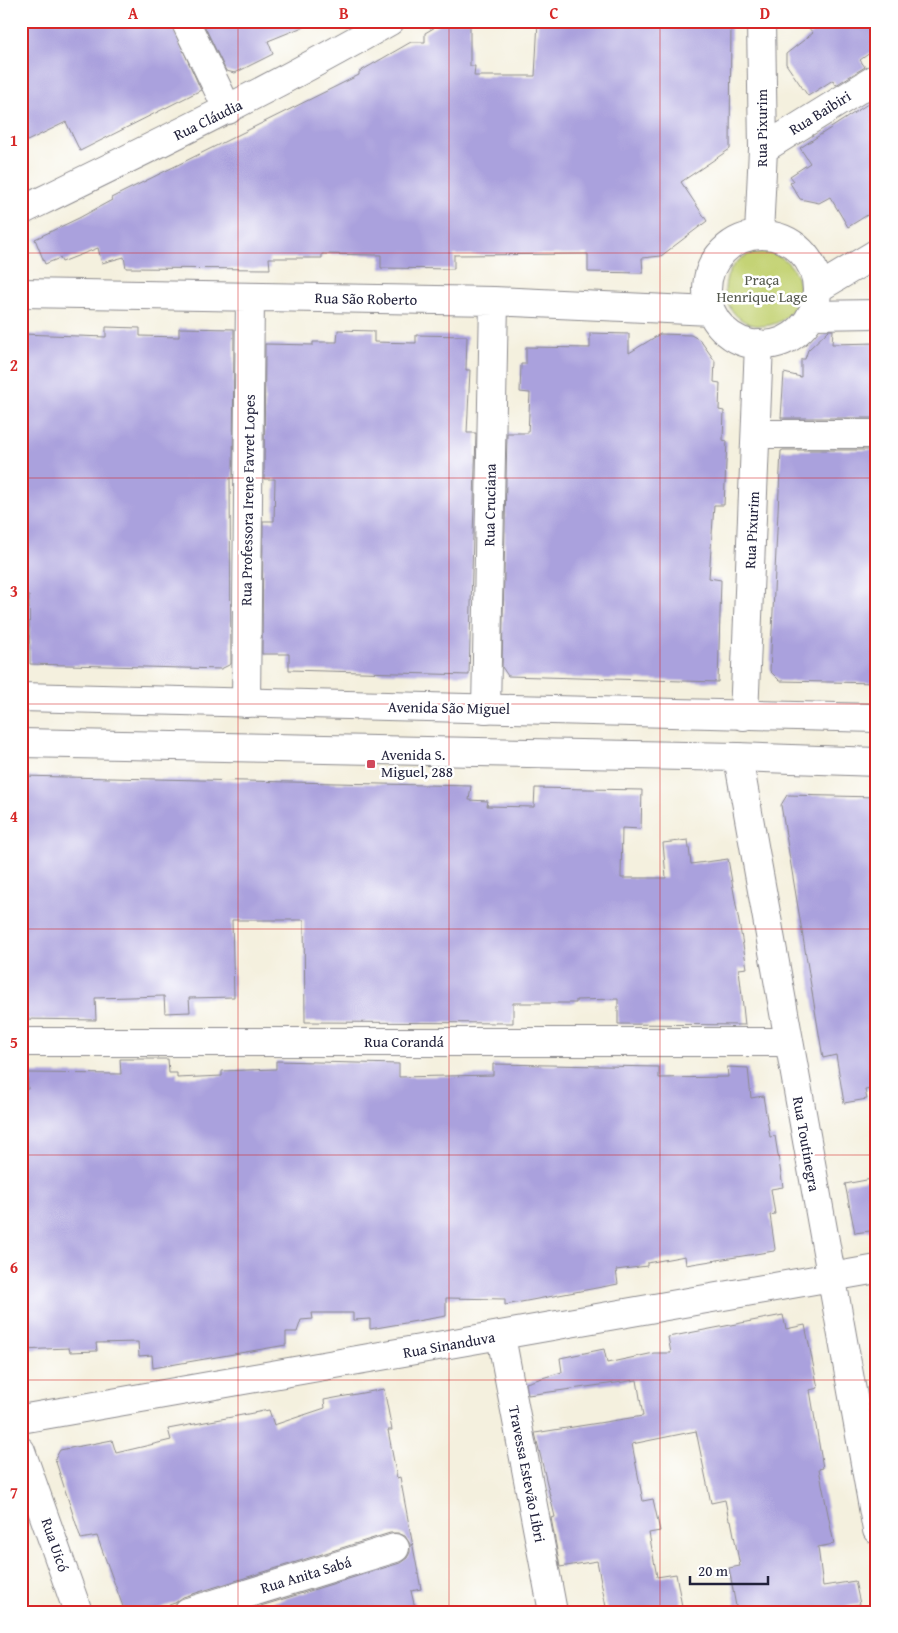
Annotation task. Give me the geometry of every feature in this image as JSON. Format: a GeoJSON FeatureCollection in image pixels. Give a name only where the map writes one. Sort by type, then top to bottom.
{"type":"FeatureCollection","features":[{"type":"Feature","properties":{"kind":"street"},"geometry":{"type":"LineString","coordinates":[[185,21],[228,110]]}},
{"type":"Feature","properties":{"kind":"street","name":"Rua Cláudia"},"geometry":{"type":"LineString","coordinates":[[21,211],[304,71],[390,21]]}},
{"type":"Feature","properties":{"kind":"street","name":"Rua Pixurim"},"geometry":{"type":"LineString","coordinates":[[759,234],[762,149],[761,21]]}},
{"type":"Feature","properties":{"kind":"street","name":"Rua Baibiri"},"geometry":{"type":"LineString","coordinates":[[762,149],[877,78]]}},
{"type":"Feature","properties":{"kind":"street"},"geometry":{"type":"LineString","coordinates":[[759,234],[777,236],[793,244],[805,256],[814,271],[817,289],[810,315],[802,328],[789,338],[774,344],[744,342],[730,335],[719,324],[711,311],[706,294],[708,276],[715,260],[727,246],[742,238],[759,234]]}},
{"type":"Feature","properties":{"kind":"street"},"geometry":{"type":"LineString","coordinates":[[817,289],[877,254]]}},
{"type":"Feature","properties":{"kind":"street","name":"Rua São Roberto"},"geometry":{"type":"LineString","coordinates":[[21,293],[494,301],[711,311]]}},
{"type":"Feature","properties":{"kind":"street","name":"Rua Professora Irene Favret Lopes"},"geometry":{"type":"LineString","coordinates":[[246,703],[250,297]]}},
{"type":"Feature","properties":{"kind":"street","name":"Rua Cruciana"},"geometry":{"type":"LineString","coordinates":[[486,708],[494,301]]}},
{"type":"Feature","properties":{"kind":"street"},"geometry":{"type":"LineString","coordinates":[[810,315],[877,314]]}},
{"type":"Feature","properties":{"kind":"street","name":"Rua Pixurim"},"geometry":{"type":"LineString","coordinates":[[744,716],[757,434],[759,344]]}},
{"type":"Feature","properties":{"kind":"street"},"geometry":{"type":"LineString","coordinates":[[757,434],[877,434]]}},
{"type":"Feature","properties":{"kind":"street","name":"Avenida São Miguel"},"geometry":{"type":"LineString","coordinates":[[21,697],[877,718]]}},
{"type":"Feature","properties":{"kind":"street"},"geometry":{"type":"LineString","coordinates":[[21,743],[738,757],[877,762]]}},
{"type":"Feature","properties":{"kind":"street","name":"Rua Toutinegra"},"geometry":{"type":"LineString","coordinates":[[738,757],[877,1530]]}},
{"type":"Feature","properties":{"kind":"street","name":"Rua Corandá"},"geometry":{"type":"LineString","coordinates":[[21,1042],[788,1042]]}},
{"type":"Feature","properties":{"kind":"street","name":"Rua Sinanduva"},"geometry":{"type":"LineString","coordinates":[[21,1419],[877,1269]]}},
{"type":"Feature","properties":{"kind":"street","name":"Travessa Estevão Libri"},"geometry":{"type":"LineString","coordinates":[[501,1336],[554,1612]]}},
{"type":"Feature","properties":{"kind":"street","name":"Rua Uicó"},"geometry":{"type":"LineString","coordinates":[[21,1451],[78,1612]]}},
{"type":"Feature","properties":{"kind":"street","name":"Rua Anita Sabá"},"geometry":{"type":"LineString","coordinates":[[188,1612],[395,1548]]}},
{"type":"Feature","properties":{"kind":"green space","name":"Praça Henrique Lage"},"geometry":{"type":"Polygon","coordinates":[[[762,252],[783,258],[793,268],[799,289],[793,310],[783,320],[762,326],[741,320],[731,310],[725,289],[731,268],[741,258],[762,252]]]}},
{"type":"Feature","properties":{"kind":"building"},"geometry":{"type":"Polygon","coordinates":[[[21,21],[170,21],[201,90],[80,151],[66,122],[21,144],[21,21]]]}},
{"type":"Feature","properties":{"kind":"building"},"geometry":{"type":"Polygon","coordinates":[[[202,21],[315,22],[268,41],[273,54],[235,73],[226,71],[202,21]]]}},
{"type":"Feature","properties":{"kind":"building"},"geometry":{"type":"Polygon","coordinates":[[[538,21],[604,21],[661,25],[661,21],[731,21],[730,149],[681,182],[707,221],[661,256],[642,258],[643,273],[588,272],[588,254],[454,255],[454,269],[381,268],[381,255],[322,254],[322,258],[269,258],[270,269],[126,268],[124,257],[102,263],[98,248],[62,262],[60,258],[45,264],[35,239],[79,218],[112,200],[111,198],[359,75],[359,72],[411,42],[425,42],[425,33],[444,22],[470,22],[470,66],[475,66],[474,76],[535,76],[538,21]]]}},
{"type":"Feature","properties":{"kind":"building"},"geometry":{"type":"Polygon","coordinates":[[[803,21],[877,21],[877,48],[860,60],[865,67],[836,85],[833,80],[808,96],[786,64],[786,54],[813,33],[803,21]]]}},
{"type":"Feature","properties":{"kind":"building"},"geometry":{"type":"Polygon","coordinates":[[[877,98],[877,209],[848,227],[830,197],[819,203],[800,199],[790,183],[794,181],[790,176],[810,163],[800,148],[877,98]]]}},
{"type":"Feature","properties":{"kind":"building"},"geometry":{"type":"Polygon","coordinates":[[[106,327],[140,328],[140,336],[179,337],[179,328],[234,329],[233,478],[230,478],[231,664],[221,669],[30,664],[29,596],[21,596],[23,419],[21,419],[21,334],[106,337],[106,327]]]}},
{"type":"Feature","properties":{"kind":"building"},"geometry":{"type":"Polygon","coordinates":[[[338,330],[374,331],[374,342],[416,343],[416,335],[467,336],[466,370],[470,370],[467,433],[476,433],[469,675],[289,670],[289,654],[262,654],[263,521],[274,521],[275,479],[264,479],[265,344],[313,345],[313,342],[337,342],[338,330]]]}},
{"type":"Feature","properties":{"kind":"building"},"geometry":{"type":"Polygon","coordinates":[[[829,330],[833,330],[832,344],[877,343],[877,418],[781,418],[784,373],[801,377],[801,359],[805,359],[808,350],[829,330]]]}},
{"type":"Feature","properties":{"kind":"building"},"geometry":{"type":"Polygon","coordinates":[[[590,333],[629,334],[629,353],[660,334],[691,335],[700,340],[715,361],[714,382],[720,383],[719,410],[724,411],[723,440],[727,441],[724,505],[714,505],[709,578],[721,580],[718,682],[508,676],[502,667],[507,433],[528,433],[530,393],[520,392],[521,364],[526,364],[526,347],[590,348],[590,333]]]}},
{"type":"Feature","properties":{"kind":"building"},"geometry":{"type":"Polygon","coordinates":[[[877,450],[874,562],[877,562],[877,683],[780,681],[770,671],[781,451],[877,450]]]}},
{"type":"Feature","properties":{"kind":"building"},"geometry":{"type":"Polygon","coordinates":[[[21,776],[471,786],[469,800],[488,801],[487,806],[534,807],[535,788],[642,790],[641,829],[622,828],[621,878],[666,878],[663,843],[688,840],[691,864],[728,859],[747,968],[739,969],[745,1025],[618,1024],[618,999],[576,1000],[576,1003],[513,1003],[513,1023],[305,1022],[304,920],[232,920],[234,997],[189,998],[190,1012],[165,1013],[164,996],[95,998],[96,1020],[21,1019],[21,776]]]}},
{"type":"Feature","properties":{"kind":"building"},"geometry":{"type":"Polygon","coordinates":[[[787,795],[877,797],[877,1088],[865,1090],[867,1099],[844,1103],[836,1055],[823,1058],[781,805],[787,795]]]}},
{"type":"Feature","properties":{"kind":"building"},"geometry":{"type":"Polygon","coordinates":[[[120,1059],[168,1059],[169,1073],[177,1073],[177,1078],[222,1076],[222,1071],[276,1069],[276,1061],[399,1064],[399,1077],[493,1075],[493,1064],[659,1067],[659,1078],[728,1077],[727,1067],[748,1068],[751,1098],[763,1096],[770,1137],[775,1136],[783,1187],[771,1189],[775,1214],[770,1215],[775,1249],[774,1251],[686,1265],[685,1256],[647,1263],[647,1266],[616,1270],[618,1284],[505,1305],[505,1299],[446,1298],[446,1316],[370,1329],[370,1319],[353,1320],[353,1313],[312,1313],[313,1319],[301,1320],[297,1332],[286,1332],[286,1345],[153,1368],[152,1355],[139,1356],[138,1342],[96,1343],[97,1351],[70,1352],[69,1348],[21,1350],[21,1090],[28,1089],[27,1073],[121,1074],[120,1059]]]}},
{"type":"Feature","properties":{"kind":"building"},"geometry":{"type":"Polygon","coordinates":[[[877,1178],[877,1230],[855,1233],[845,1184],[877,1178]]]}},
{"type":"Feature","properties":{"kind":"building"},"geometry":{"type":"Polygon","coordinates":[[[783,1315],[786,1329],[805,1325],[818,1388],[810,1390],[823,1468],[819,1469],[834,1544],[818,1547],[823,1586],[855,1581],[860,1604],[814,1612],[737,1612],[729,1568],[740,1566],[731,1520],[729,1520],[725,1500],[711,1503],[696,1431],[632,1444],[643,1501],[653,1499],[660,1531],[649,1533],[657,1577],[676,1574],[683,1612],[607,1612],[597,1561],[560,1567],[551,1518],[555,1517],[535,1433],[643,1416],[637,1380],[528,1395],[526,1383],[562,1372],[560,1358],[604,1349],[607,1363],[654,1353],[671,1353],[668,1337],[783,1315]]]}},
{"type":"Feature","properties":{"kind":"building"},"geometry":{"type":"Polygon","coordinates":[[[384,1389],[392,1430],[388,1430],[397,1478],[400,1477],[421,1589],[411,1591],[416,1612],[263,1612],[261,1606],[400,1563],[407,1558],[410,1552],[410,1544],[405,1536],[398,1533],[390,1533],[183,1597],[175,1603],[149,1612],[125,1612],[97,1536],[81,1539],[55,1459],[60,1450],[112,1440],[116,1453],[171,1440],[168,1429],[269,1410],[274,1425],[325,1408],[324,1400],[384,1389]]]}},
{"type":"Feature","properties":{"kind":"place","name":"Avenida S. Miguel, 288"},"geometry":{"type":"Point","coordinates":[371,764]}}]}
